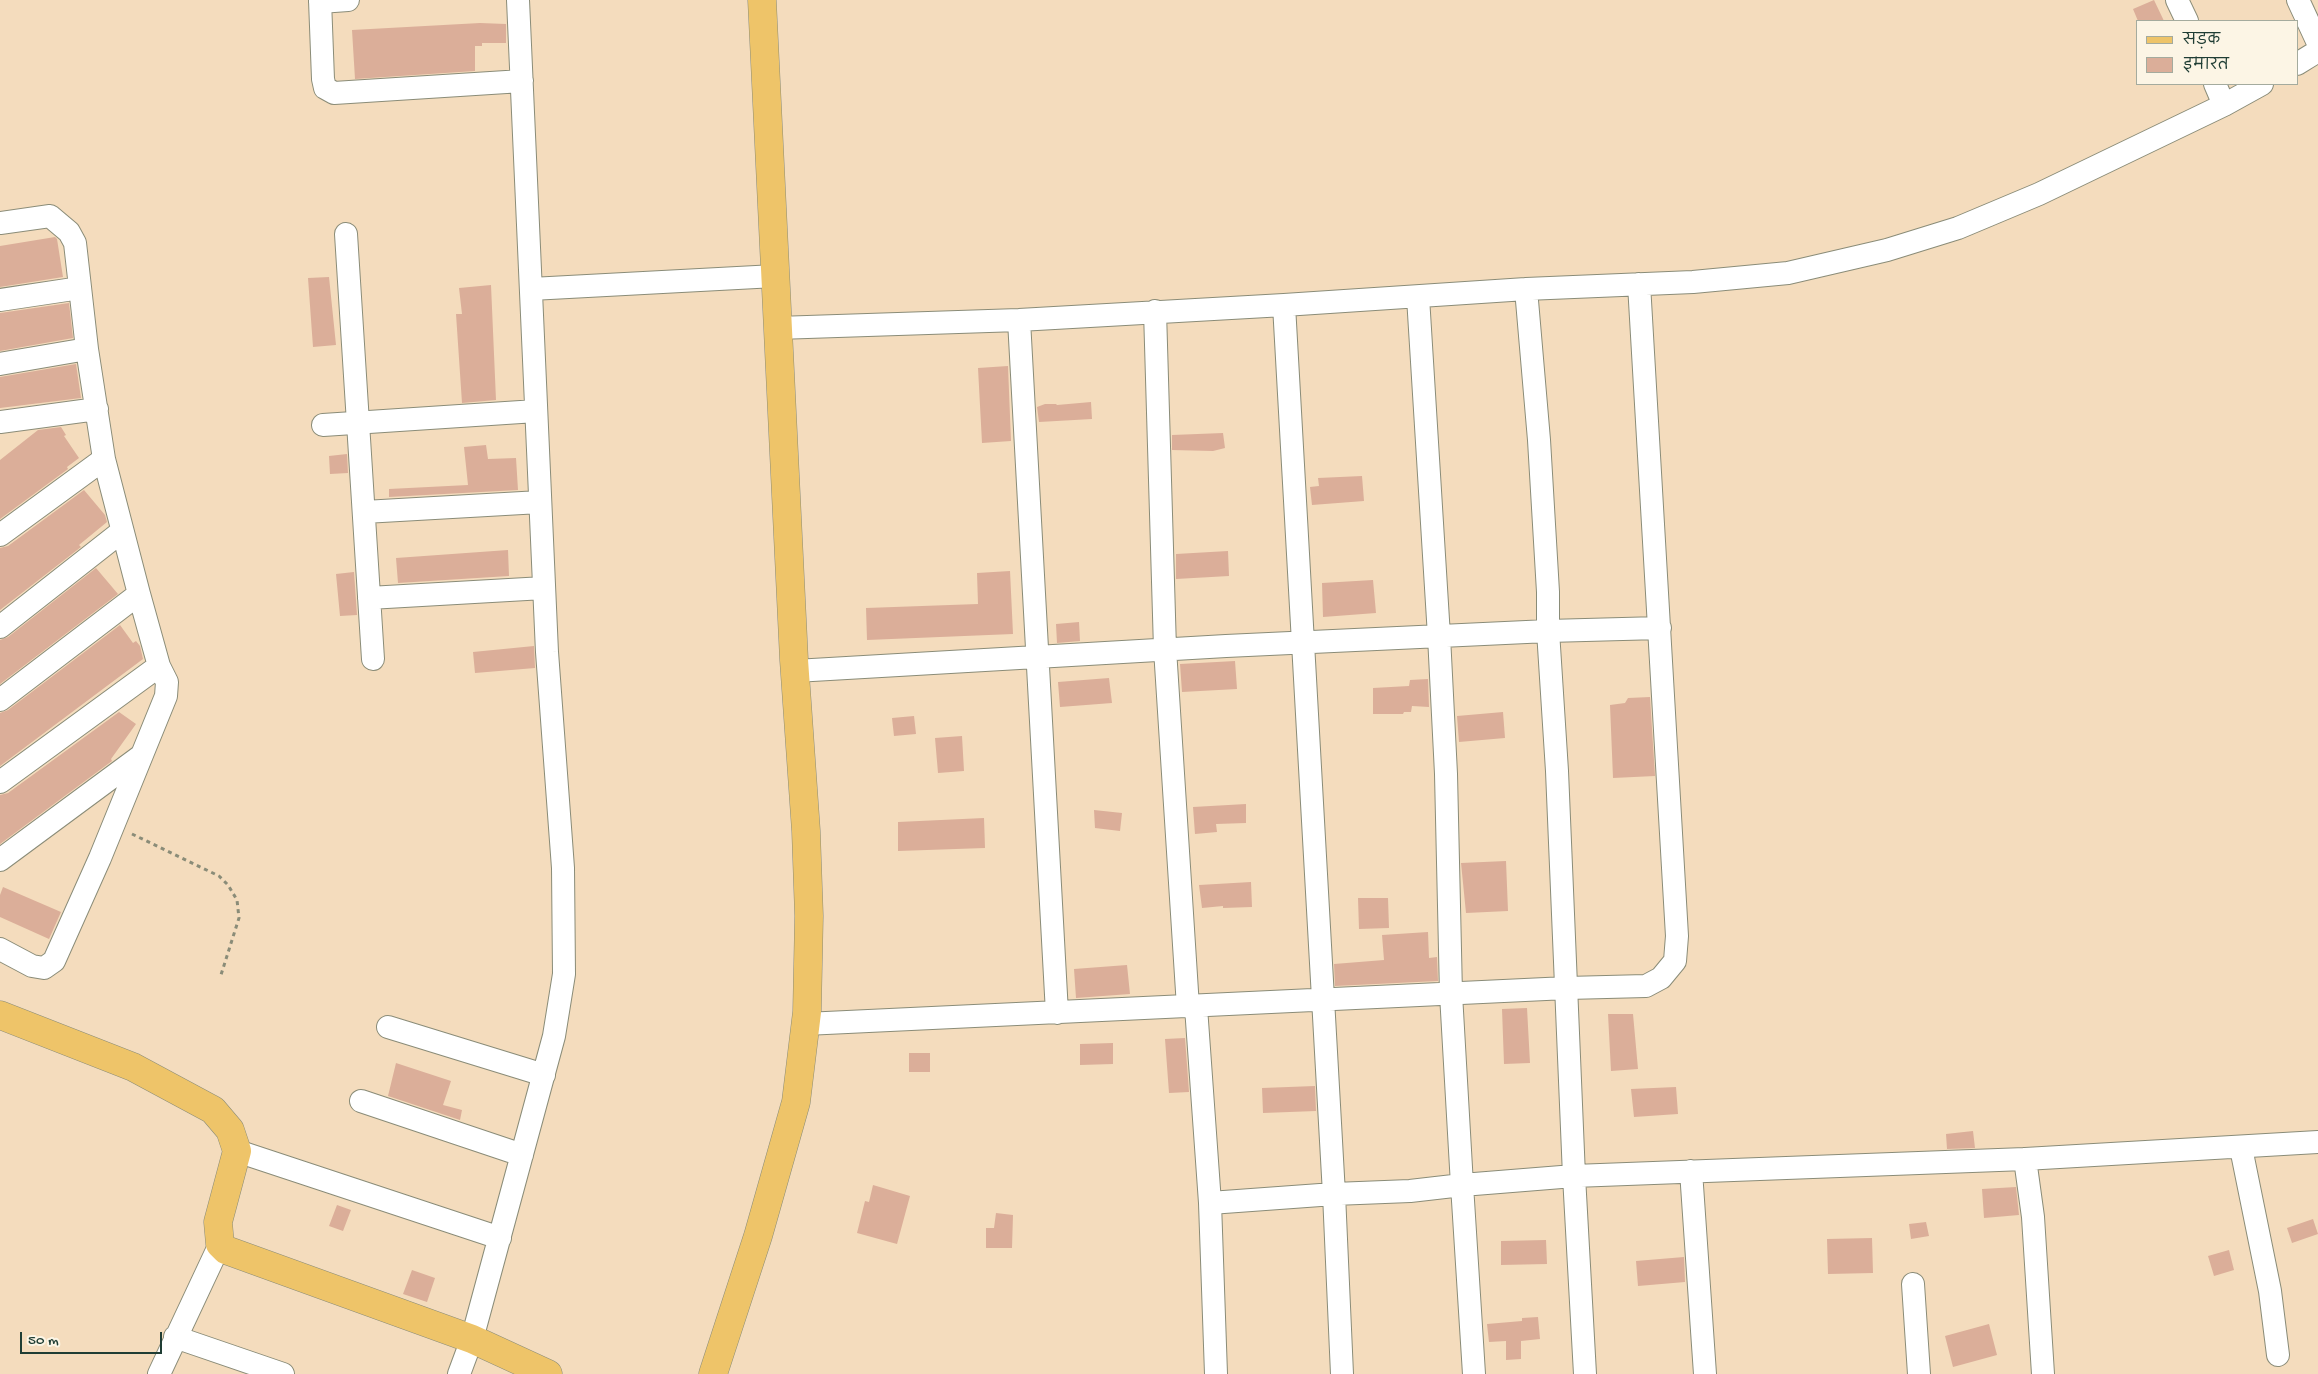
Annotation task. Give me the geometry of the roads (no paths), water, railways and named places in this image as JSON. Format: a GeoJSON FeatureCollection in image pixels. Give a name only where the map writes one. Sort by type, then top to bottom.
{"type":"FeatureCollection","features":[{"type":"Feature","properties":{"kind":"main road"},"geometry":{"type":"LineString","coordinates":[[713,1374],[758,1236],[796,1102],[805,1024],[809,916],[777,328],[762,0]]}},
{"type":"Feature","properties":{"kind":"main road"},"geometry":{"type":"LineString","coordinates":[[0,1014],[133,1067],[213,1110],[230,1130],[237,1150],[218,1222],[220,1244],[226,1250],[472,1339],[548,1374]]}},
{"type":"Feature","properties":{"kind":"street"},"geometry":{"type":"LineString","coordinates":[[348,0],[320,1],[323,79],[325,88],[334,93],[522,81]]}},
{"type":"Feature","properties":{"kind":"street"},"geometry":{"type":"LineString","coordinates":[[459,1374],[472,1339],[554,1036],[564,974],[563,868],[544,588],[518,0]]}},
{"type":"Feature","properties":{"kind":"street"},"geometry":{"type":"LineString","coordinates":[[2178,0],[2187,20]]}},
{"type":"Feature","properties":{"kind":"street"},"geometry":{"type":"LineString","coordinates":[[2298,0],[2318,43]]}},
{"type":"Feature","properties":{"kind":"street"},"geometry":{"type":"LineString","coordinates":[[2298,63],[2318,51]]}},
{"type":"Feature","properties":{"kind":"street"},"geometry":{"type":"LineString","coordinates":[[2215,85],[2224,106]]}},
{"type":"Feature","properties":{"kind":"street"},"geometry":{"type":"LineString","coordinates":[[777,328],[1019,320],[1155,311],[1284,306],[1526,289],[1713,281],[1788,273],[1888,250],[1958,228],[2039,194],[2224,106],[2260,85]]}},
{"type":"Feature","properties":{"kind":"street"},"geometry":{"type":"LineString","coordinates":[[0,223],[50,216],[69,232],[75,243],[87,349],[98,409],[104,459],[121,532],[159,666],[167,682],[166,696],[113,826],[54,960],[44,968],[32,966],[0,949]]}},
{"type":"Feature","properties":{"kind":"street"},"geometry":{"type":"LineString","coordinates":[[346,234],[373,659]]}},
{"type":"Feature","properties":{"kind":"street"},"geometry":{"type":"LineString","coordinates":[[531,289],[775,276]]}},
{"type":"Feature","properties":{"kind":"street"},"geometry":{"type":"LineString","coordinates":[[805,1024],[1567,988],[1646,986],[1661,978],[1675,961],[1676,936],[1639,284]]}},
{"type":"Feature","properties":{"kind":"street"},"geometry":{"type":"LineString","coordinates":[[0,300],[80,288]]}},
{"type":"Feature","properties":{"kind":"street"},"geometry":{"type":"LineString","coordinates":[[1526,289],[1540,449],[1548,592],[1548,631],[1557,771],[1574,1176],[1585,1374]]}},
{"type":"Feature","properties":{"kind":"street"},"geometry":{"type":"LineString","coordinates":[[1418,296],[1439,636],[1446,774],[1451,994],[1474,1374]]}},
{"type":"Feature","properties":{"kind":"street"},"geometry":{"type":"LineString","coordinates":[[1284,306],[1334,1194],[1342,1374]]}},
{"type":"Feature","properties":{"kind":"street"},"geometry":{"type":"LineString","coordinates":[[1155,311],[1165,649],[1192,1007],[1210,1203],[1216,1374]]}},
{"type":"Feature","properties":{"kind":"street"},"geometry":{"type":"LineString","coordinates":[[1019,320],[1057,1013]]}},
{"type":"Feature","properties":{"kind":"street"},"geometry":{"type":"LineString","coordinates":[[0,364],[87,349]]}},
{"type":"Feature","properties":{"kind":"street"},"geometry":{"type":"LineString","coordinates":[[0,422],[98,409]]}},
{"type":"Feature","properties":{"kind":"street"},"geometry":{"type":"LineString","coordinates":[[323,424],[536,411]]}},
{"type":"Feature","properties":{"kind":"street"},"geometry":{"type":"LineString","coordinates":[[0,535],[104,459]]}},
{"type":"Feature","properties":{"kind":"street"},"geometry":{"type":"LineString","coordinates":[[364,512],[540,502]]}},
{"type":"Feature","properties":{"kind":"street"},"geometry":{"type":"LineString","coordinates":[[0,627],[121,532]]}},
{"type":"Feature","properties":{"kind":"street"},"geometry":{"type":"LineString","coordinates":[[369,598],[544,588]]}},
{"type":"Feature","properties":{"kind":"street"},"geometry":{"type":"LineString","coordinates":[[0,700],[139,594]]}},
{"type":"Feature","properties":{"kind":"street"},"geometry":{"type":"LineString","coordinates":[[795,671],[1304,642],[1660,628]]}},
{"type":"Feature","properties":{"kind":"street"},"geometry":{"type":"LineString","coordinates":[[0,782],[159,666]]}},
{"type":"Feature","properties":{"kind":"street"},"geometry":{"type":"LineString","coordinates":[[0,860],[142,755]]}},
{"type":"Feature","properties":{"kind":"street"},"geometry":{"type":"LineString","coordinates":[[388,1027],[544,1074]]}},
{"type":"Feature","properties":{"kind":"street"},"geometry":{"type":"LineString","coordinates":[[361,1101],[522,1155]]}},
{"type":"Feature","properties":{"kind":"street"},"geometry":{"type":"LineString","coordinates":[[1210,1203],[1334,1194],[1410,1191],[1574,1176],[2025,1159],[2241,1148],[2318,1142]]}},
{"type":"Feature","properties":{"kind":"street"},"geometry":{"type":"LineString","coordinates":[[2241,1148],[2270,1291],[2278,1355]]}},
{"type":"Feature","properties":{"kind":"street"},"geometry":{"type":"LineString","coordinates":[[237,1150],[500,1238]]}},
{"type":"Feature","properties":{"kind":"street"},"geometry":{"type":"LineString","coordinates":[[2025,1159],[2032,1217],[2044,1374]]}},
{"type":"Feature","properties":{"kind":"street"},"geometry":{"type":"LineString","coordinates":[[1691,1171],[1705,1374]]}},
{"type":"Feature","properties":{"kind":"street"},"geometry":{"type":"LineString","coordinates":[[159,1374],[220,1244]]}},
{"type":"Feature","properties":{"kind":"street"},"geometry":{"type":"LineString","coordinates":[[1913,1284],[1919,1374]]}},
{"type":"Feature","properties":{"kind":"street"},"geometry":{"type":"LineString","coordinates":[[175,1337],[283,1374]]}}]}
